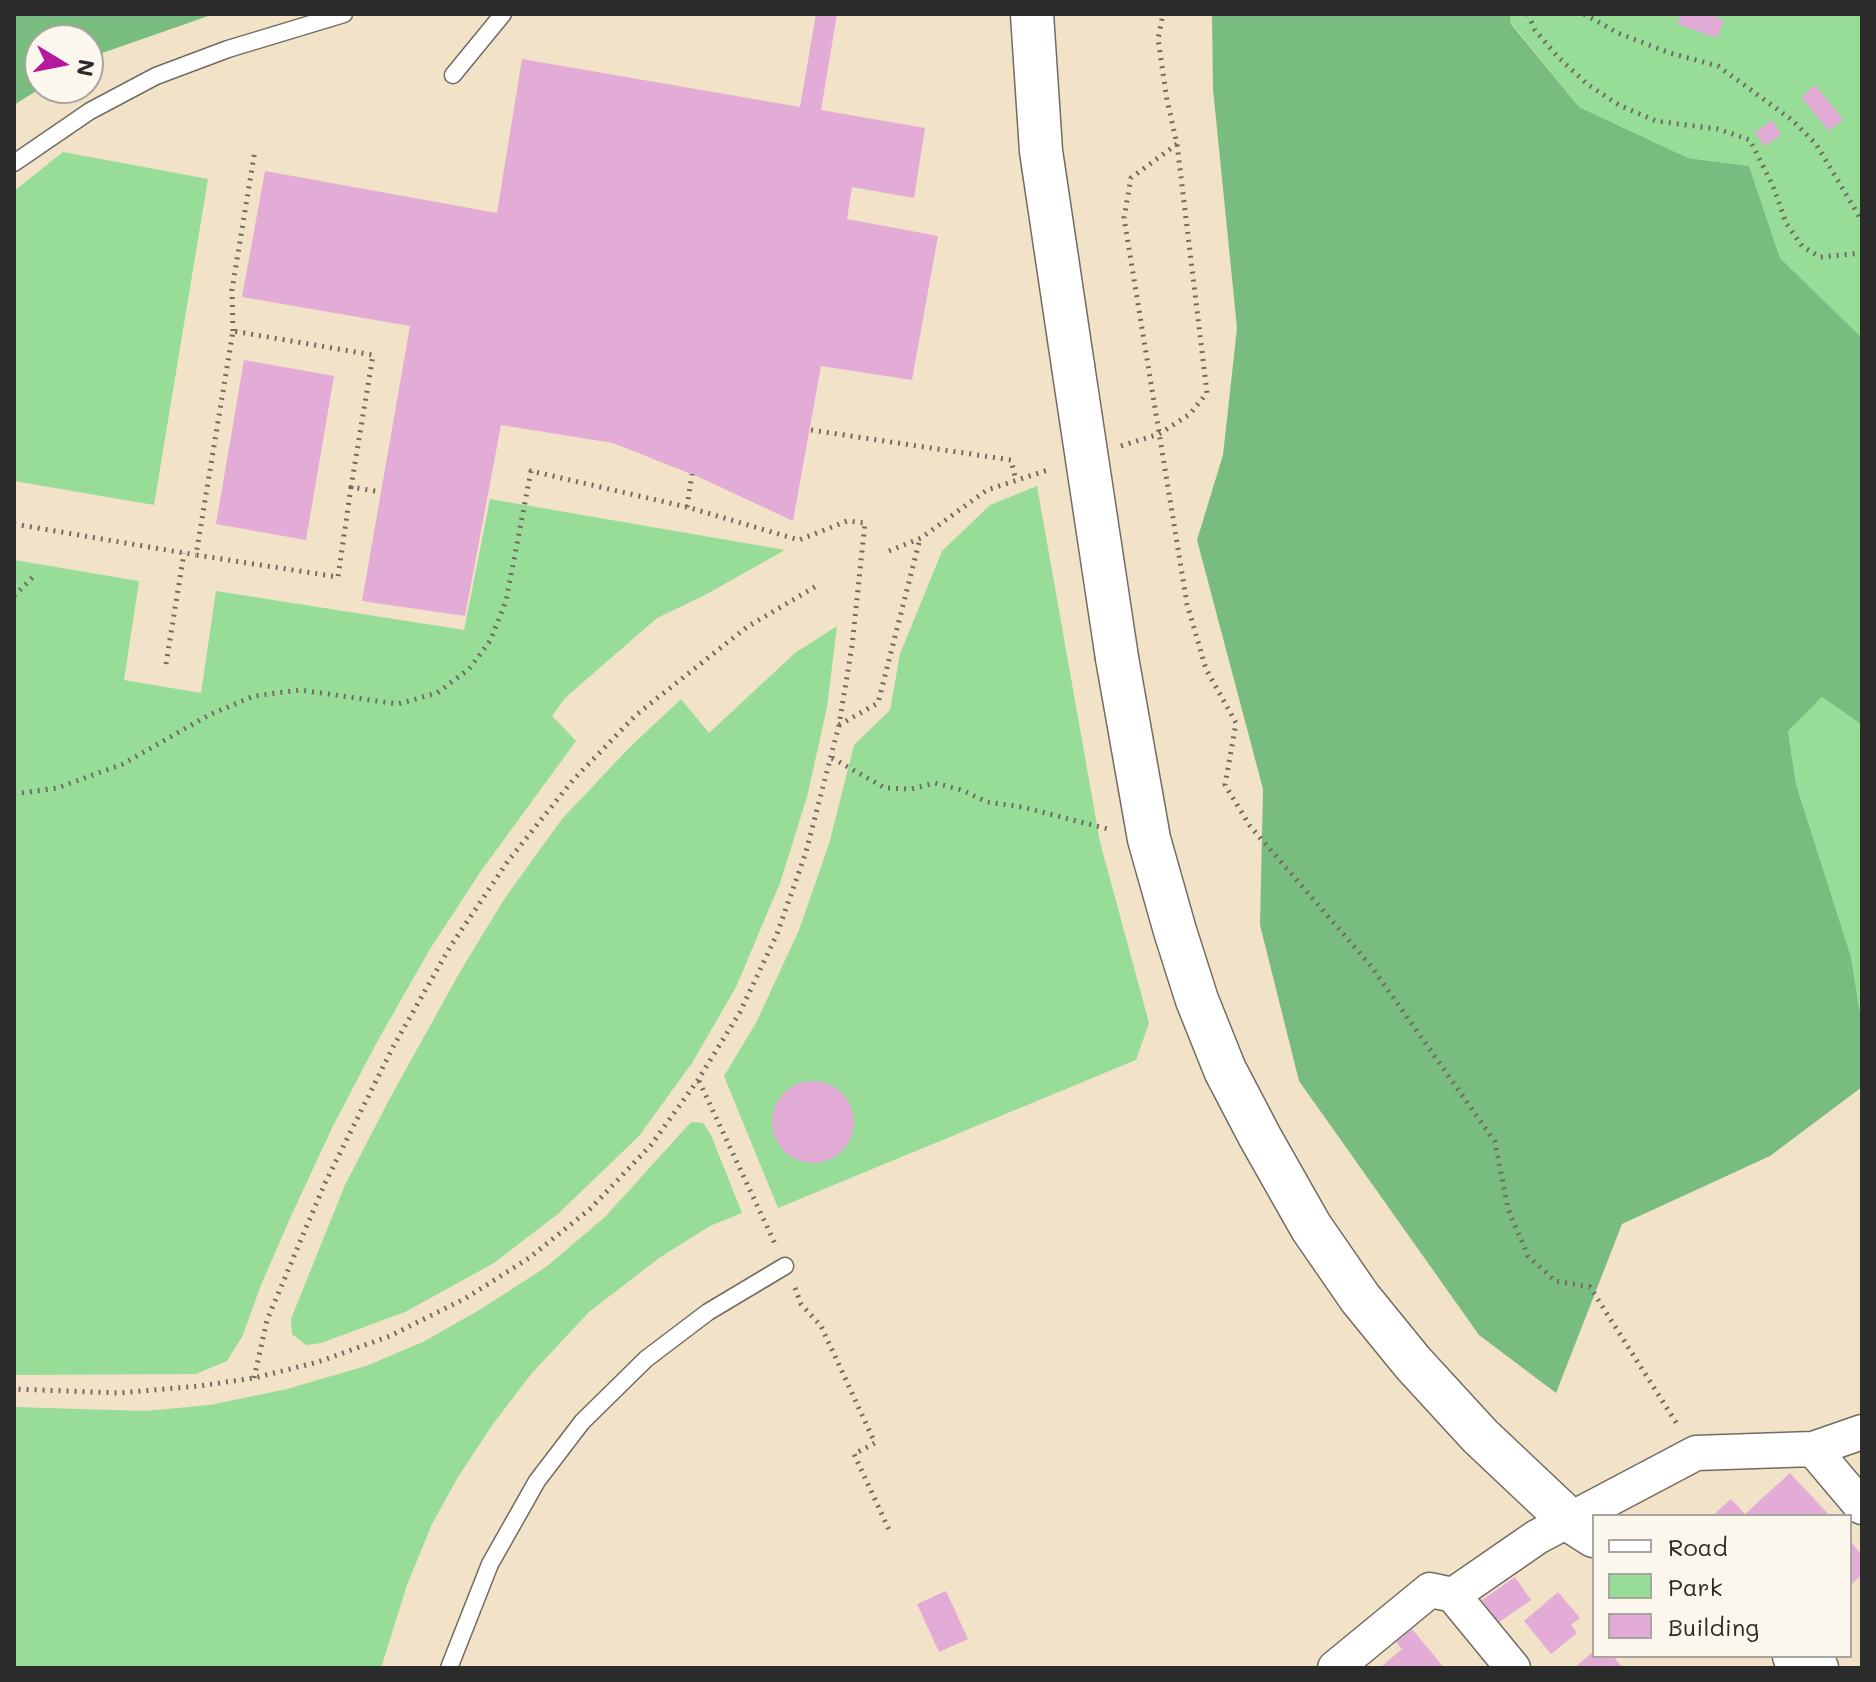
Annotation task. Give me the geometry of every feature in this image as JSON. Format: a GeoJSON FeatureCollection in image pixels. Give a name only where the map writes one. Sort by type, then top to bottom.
{"type":"FeatureCollection","features":[{"type":"Feature","properties":{"kind":"street"},"geometry":{"type":"LineString","coordinates":[[1032,14],[1041,151],[1117,658],[1149,839],[1197,1000],[1225,1070],[1260,1137],[1311,1227],[1378,1320],[1480,1436],[1581,1528]]}},
{"type":"Feature","properties":{"kind":"street"},"geometry":{"type":"LineString","coordinates":[[1602,1514],[1696,1453],[1813,1449],[1862,1432]]}},
{"type":"Feature","properties":{"kind":"street"},"geometry":{"type":"LineString","coordinates":[[1813,1449],[1862,1507]]}},
{"type":"Feature","properties":{"kind":"street"},"geometry":{"type":"LineString","coordinates":[[1453,1595],[1537,1537],[1581,1528]]}},
{"type":"Feature","properties":{"kind":"street"},"geometry":{"type":"LineString","coordinates":[[1335,1668],[1430,1590],[1453,1595],[1513,1668]]}},
{"type":"Feature","properties":{"kind":"street"},"geometry":{"type":"LineString","coordinates":[[1798,1658],[1817,1668]]}},
{"type":"Feature","properties":{"kind":"lane"},"geometry":{"type":"LineString","coordinates":[[14,163],[90,111],[156,76],[228,49],[344,14]]}},
{"type":"Feature","properties":{"kind":"lane"},"geometry":{"type":"LineString","coordinates":[[453,75],[503,14]]}},
{"type":"Feature","properties":{"kind":"lane"},"geometry":{"type":"LineString","coordinates":[[449,1668],[490,1564],[537,1481],[582,1422],[646,1359],[708,1312],[785,1266]]}},
{"type":"Feature","properties":{"kind":"path"},"geometry":{"type":"LineString","coordinates":[[1116,448],[1159,434],[1190,414],[1207,393],[1177,144],[1158,39],[1163,14]]}},
{"type":"Feature","properties":{"kind":"path"},"geometry":{"type":"LineString","coordinates":[[1528,14],[1535,30],[1557,56],[1587,84],[1619,105],[1656,121],[1718,129],[1750,140],[1773,186],[1786,223],[1802,246],[1820,257],[1862,253]]}},
{"type":"Feature","properties":{"kind":"path"},"geometry":{"type":"LineString","coordinates":[[1584,14],[1631,38],[1718,66],[1772,105],[1816,144],[1862,221]]}},
{"type":"Feature","properties":{"kind":"path"},"geometry":{"type":"LineString","coordinates":[[1177,144],[1131,178],[1124,218],[1187,604],[1206,669],[1236,723],[1225,785],[1250,826],[1371,966],[1495,1142],[1508,1209],[1528,1256],[1555,1281],[1590,1287],[1696,1453]]}},
{"type":"Feature","properties":{"kind":"path"},"geometry":{"type":"LineString","coordinates":[[196,555],[233,331],[232,290],[255,150]]}},
{"type":"Feature","properties":{"kind":"path"},"geometry":{"type":"LineString","coordinates":[[14,524],[338,577],[373,355],[233,331]]}},
{"type":"Feature","properties":{"kind":"path"},"geometry":{"type":"LineString","coordinates":[[811,430],[1011,460],[1016,481]]}},
{"type":"Feature","properties":{"kind":"path"},"geometry":{"type":"LineString","coordinates":[[889,551],[921,538],[987,490],[1059,467]]}},
{"type":"Feature","properties":{"kind":"path"},"geometry":{"type":"LineString","coordinates":[[14,794],[57,788],[123,764],[209,715],[254,696],[300,690],[398,704],[437,693],[469,669],[490,641],[506,601],[531,471],[687,507],[799,540],[847,521],[865,523],[852,646],[832,758],[806,852],[777,934],[740,1012],[698,1080],[641,1156],[590,1209],[529,1258],[466,1298],[390,1336],[318,1362],[254,1378],[199,1386],[119,1393],[14,1389]]}},
{"type":"Feature","properties":{"kind":"path"},"geometry":{"type":"LineString","coordinates":[[687,507],[692,474]]}},
{"type":"Feature","properties":{"kind":"path"},"geometry":{"type":"LineString","coordinates":[[351,487],[381,492]]}},
{"type":"Feature","properties":{"kind":"path"},"geometry":{"type":"LineString","coordinates":[[839,725],[878,703],[921,538]]}},
{"type":"Feature","properties":{"kind":"path"},"geometry":{"type":"LineString","coordinates":[[166,664],[184,553]]}},
{"type":"Feature","properties":{"kind":"path"},"geometry":{"type":"LineString","coordinates":[[14,596],[33,577]]}},
{"type":"Feature","properties":{"kind":"path"},"geometry":{"type":"LineString","coordinates":[[254,1378],[267,1320],[325,1183],[393,1047],[450,947],[508,861],[573,780],[636,715],[747,627],[818,585]]}},
{"type":"Feature","properties":{"kind":"path"},"geometry":{"type":"LineString","coordinates":[[832,758],[885,788],[911,789],[935,783],[962,790],[987,802],[1022,807],[1109,829]]}},
{"type":"Feature","properties":{"kind":"path"},"geometry":{"type":"LineString","coordinates":[[698,1080],[801,1304],[821,1326],[875,1443],[854,1454],[890,1532]]}},
{"type":"Feature","properties":{"kind":"green space"},"geometry":{"type":"Polygon","coordinates":[[[14,14],[214,14],[104,52],[104,24],[24,24],[24,99],[14,105],[14,14]]]}},
{"type":"Feature","properties":{"kind":"green space"},"geometry":{"type":"Polygon","coordinates":[[[1212,14],[1510,14],[1511,24],[1579,107],[1688,158],[1749,166],[1780,258],[1862,338],[1862,725],[1822,697],[1788,731],[1796,784],[1851,957],[1862,1025],[1862,1087],[1770,1156],[1622,1224],[1556,1393],[1479,1335],[1299,1081],[1260,925],[1263,789],[1197,540],[1223,455],[1237,328],[1213,89],[1212,14]]]}},
{"type":"Feature","properties":{"kind":"green space"},"geometry":{"type":"Polygon","coordinates":[[[1510,14],[1862,14],[1862,338],[1780,258],[1749,166],[1688,158],[1579,107],[1511,23],[1510,14]]]}},
{"type":"Feature","properties":{"kind":"green space"},"geometry":{"type":"Polygon","coordinates":[[[63,152],[208,179],[154,505],[14,481],[14,191],[63,152]]]}},
{"type":"Feature","properties":{"kind":"green space"},"geometry":{"type":"Polygon","coordinates":[[[1037,486],[1100,842],[1149,1023],[1136,1060],[778,1208],[724,1076],[756,1023],[799,930],[829,844],[854,745],[890,710],[900,654],[942,551],[990,505],[1037,486]]]}},
{"type":"Feature","properties":{"kind":"green space"},"geometry":{"type":"Polygon","coordinates":[[[490,499],[785,550],[657,618],[565,698],[552,716],[576,741],[481,871],[430,949],[377,1042],[332,1128],[261,1285],[242,1337],[227,1361],[196,1374],[14,1375],[14,560],[139,581],[124,680],[201,693],[216,591],[464,630],[490,499]]]}},
{"type":"Feature","properties":{"kind":"green space"},"geometry":{"type":"Polygon","coordinates":[[[837,626],[827,707],[807,797],[780,883],[736,987],[692,1063],[639,1136],[559,1213],[494,1263],[405,1312],[321,1343],[306,1345],[292,1334],[291,1319],[345,1185],[461,970],[505,898],[562,819],[629,748],[681,699],[709,733],[795,653],[837,626]]]}},
{"type":"Feature","properties":{"kind":"green space"},"geometry":{"type":"Polygon","coordinates":[[[1822,697],[1862,725],[1862,1025],[1851,957],[1796,784],[1788,731],[1822,697]]]}},
{"type":"Feature","properties":{"kind":"green space"},"geometry":{"type":"Polygon","coordinates":[[[691,1122],[703,1123],[711,1135],[742,1213],[710,1226],[659,1258],[589,1312],[532,1373],[493,1424],[432,1524],[407,1585],[381,1668],[14,1668],[14,1407],[145,1411],[210,1405],[287,1389],[366,1366],[423,1342],[546,1267],[605,1217],[691,1122]]]}},
{"type":"Feature","properties":{"kind":"building"},"geometry":{"type":"Polygon","coordinates":[[[816,14],[837,14],[821,110],[925,128],[914,198],[852,187],[847,219],[938,236],[912,380],[821,366],[793,521],[701,478],[613,443],[501,425],[465,616],[362,601],[410,326],[242,297],[265,171],[497,213],[522,59],[800,107],[816,14]]]}},
{"type":"Feature","properties":{"kind":"building"},"geometry":{"type":"Polygon","coordinates":[[[1681,14],[1708,14],[1724,20],[1717,38],[1677,24],[1681,14]]]}},
{"type":"Feature","properties":{"kind":"building"},"geometry":{"type":"Polygon","coordinates":[[[1815,85],[1843,119],[1829,131],[1801,97],[1815,85]]]}},
{"type":"Feature","properties":{"kind":"building"},"geometry":{"type":"Polygon","coordinates":[[[1772,120],[1781,135],[1764,146],[1755,132],[1772,120]]]}},
{"type":"Feature","properties":{"kind":"building"},"geometry":{"type":"Polygon","coordinates":[[[244,360],[334,376],[306,540],[216,524],[244,360]]]}},
{"type":"Feature","properties":{"kind":"building"},"geometry":{"type":"Polygon","coordinates":[[[813,1081],[829,1085],[842,1093],[850,1106],[854,1122],[850,1138],[842,1151],[829,1159],[813,1163],[797,1159],[784,1151],[776,1138],[772,1122],[776,1106],[784,1093],[797,1085],[813,1081]]]}},
{"type":"Feature","properties":{"kind":"building"},"geometry":{"type":"Polygon","coordinates":[[[1790,1473],[1828,1514],[1745,1514],[1790,1473]]]}},
{"type":"Feature","properties":{"kind":"building"},"geometry":{"type":"Polygon","coordinates":[[[1731,1499],[1745,1514],[1714,1514],[1731,1499]]]}},
{"type":"Feature","properties":{"kind":"building"},"geometry":{"type":"Polygon","coordinates":[[[1852,1543],[1862,1556],[1862,1575],[1852,1583],[1852,1543]]]}},
{"type":"Feature","properties":{"kind":"building"},"geometry":{"type":"Polygon","coordinates":[[[1515,1577],[1531,1600],[1498,1623],[1482,1600],[1515,1577]]]}},
{"type":"Feature","properties":{"kind":"building"},"geometry":{"type":"Polygon","coordinates":[[[946,1591],[968,1639],[939,1652],[917,1604],[946,1591]]]}},
{"type":"Feature","properties":{"kind":"building"},"geometry":{"type":"Polygon","coordinates":[[[1558,1592],[1580,1618],[1571,1625],[1577,1633],[1551,1654],[1524,1621],[1558,1592]]]}},
{"type":"Feature","properties":{"kind":"building"},"geometry":{"type":"Polygon","coordinates":[[[1412,1629],[1442,1665],[1439,1668],[1384,1668],[1382,1666],[1402,1649],[1396,1642],[1412,1629]]]}},
{"type":"Feature","properties":{"kind":"building"},"geometry":{"type":"Polygon","coordinates":[[[1592,1653],[1592,1658],[1615,1658],[1623,1668],[1574,1668],[1592,1653]]]}}]}
